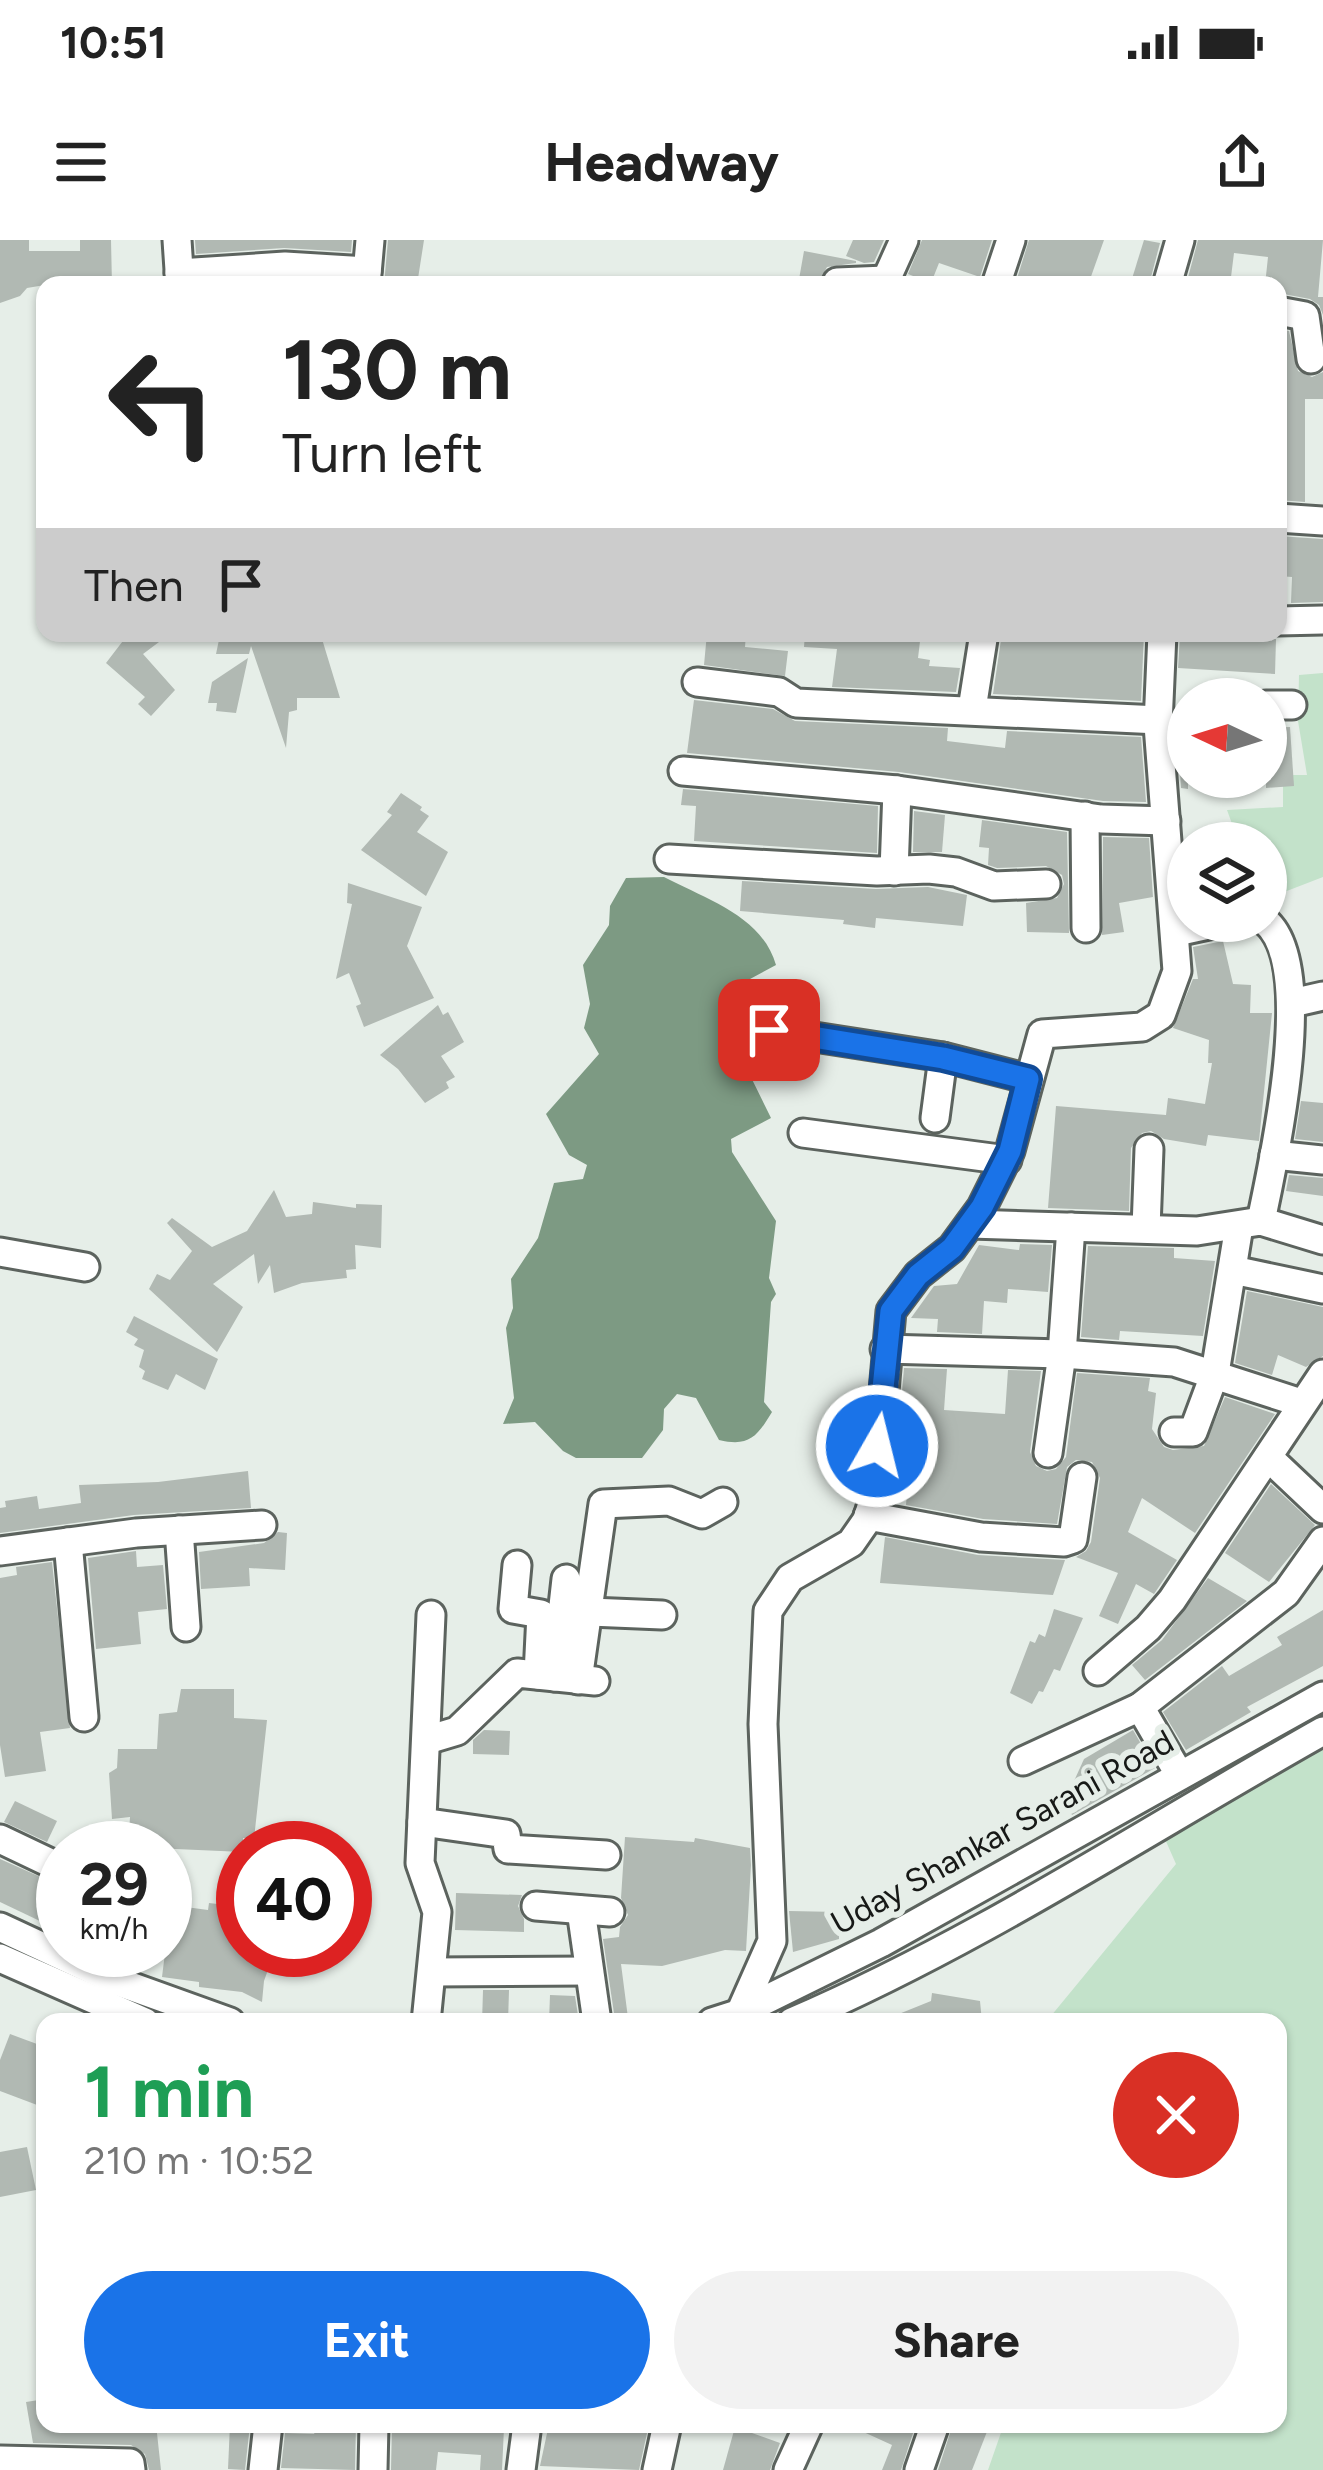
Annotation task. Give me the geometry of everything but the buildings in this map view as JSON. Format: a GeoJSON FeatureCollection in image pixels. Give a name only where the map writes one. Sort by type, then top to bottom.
{"type":"FeatureCollection","features":[{"type":"Feature","properties":{"kind":"street"},"geometry":{"type":"LineString","coordinates":[[177,240],[180,276]]}},
{"type":"Feature","properties":{"kind":"street"},"geometry":{"type":"LineString","coordinates":[[366,276],[370,240]]}},
{"type":"Feature","properties":{"kind":"street"},"geometry":{"type":"LineString","coordinates":[[891,276],[904,240]]}},
{"type":"Feature","properties":{"kind":"street"},"geometry":{"type":"LineString","coordinates":[[999,276],[1011,240]]}},
{"type":"Feature","properties":{"kind":"street"},"geometry":{"type":"LineString","coordinates":[[1170,276],[1180,240]]}},
{"type":"Feature","properties":{"kind":"street"},"geometry":{"type":"LineString","coordinates":[[204,276],[285,266],[352,276]]}},
{"type":"Feature","properties":{"kind":"street"},"geometry":{"type":"LineString","coordinates":[[1287,313],[1305,316],[1311,359]]}},
{"type":"Feature","properties":{"kind":"street"},"geometry":{"type":"LineString","coordinates":[[1287,519],[1323,521]]}},
{"type":"Feature","properties":{"kind":"street"},"geometry":{"type":"LineString","coordinates":[[1287,621],[1323,620]]}},
{"type":"Feature","properties":{"kind":"street"},"geometry":{"type":"LineString","coordinates":[[972,709],[983,642]]}},
{"type":"Feature","properties":{"kind":"street"},"geometry":{"type":"LineString","coordinates":[[1162,642],[1159,712],[1167,832]]}},
{"type":"Feature","properties":{"kind":"street"},"geometry":{"type":"LineString","coordinates":[[697,682],[779,692],[796,703],[1167,710]]}},
{"type":"Feature","properties":{"kind":"street"},"geometry":{"type":"LineString","coordinates":[[683,771],[897,790],[1085,817],[1166,821]]}},
{"type":"Feature","properties":{"kind":"street"},"geometry":{"type":"LineString","coordinates":[[894,871],[897,790]]}},
{"type":"Feature","properties":{"kind":"street"},"geometry":{"type":"LineString","coordinates":[[1085,817],[1086,928]]}},
{"type":"Feature","properties":{"kind":"street"},"geometry":{"type":"LineString","coordinates":[[669,859],[956,872],[994,886],[1046,884]]}},
{"type":"Feature","properties":{"kind":"street"},"geometry":{"type":"LineString","coordinates":[[744,2013],[772,1941],[763,1724],[768,1611],[790,1578],[851,1543],[868,1516],[891,1311],[918,1275],[952,1248],[1006,1160],[1042,1034],[1142,1028],[1161,1016],[1177,971],[1176,942]]}},
{"type":"Feature","properties":{"kind":"street"},"geometry":{"type":"LineString","coordinates":[[1174,1432],[1193,1432],[1215,1373],[1233,1270],[1274,1156],[1292,1003],[1279,942]]}},
{"type":"Feature","properties":{"kind":"street"},"geometry":{"type":"LineString","coordinates":[[1292,1003],[1323,996]]}},
{"type":"Feature","properties":{"kind":"street"},"geometry":{"type":"LineString","coordinates":[[769,1030],[943,1058],[1028,1079]]}},
{"type":"Feature","properties":{"kind":"street"},"geometry":{"type":"LineString","coordinates":[[935,1118],[943,1058]]}},
{"type":"Feature","properties":{"kind":"street"},"geometry":{"type":"LineString","coordinates":[[803,1132],[1006,1160]]}},
{"type":"Feature","properties":{"kind":"street"},"geometry":{"type":"LineString","coordinates":[[1146,1228],[1149,1149]]}},
{"type":"Feature","properties":{"kind":"street"},"geometry":{"type":"LineString","coordinates":[[1274,1156],[1323,1160]]}},
{"type":"Feature","properties":{"kind":"street"},"geometry":{"type":"LineString","coordinates":[[970,1224],[1198,1231],[1250,1223],[1323,1240]]}},
{"type":"Feature","properties":{"kind":"street"},"geometry":{"type":"LineString","coordinates":[[1048,1453],[1062,1354],[1071,1227]]}},
{"type":"Feature","properties":{"kind":"street"},"geometry":{"type":"LineString","coordinates":[[0,1252],[85,1267]]}},
{"type":"Feature","properties":{"kind":"street"},"geometry":{"type":"LineString","coordinates":[[1233,1270],[1323,1289]]}},
{"type":"Feature","properties":{"kind":"street"},"geometry":{"type":"LineString","coordinates":[[886,1349],[1174,1362],[1301,1403]]}},
{"type":"Feature","properties":{"kind":"street"},"geometry":{"type":"LineString","coordinates":[[1098,1671],[1172,1600],[1323,1374]]}},
{"type":"Feature","properties":{"kind":"street"},"geometry":{"type":"LineString","coordinates":[[1268,1457],[1323,1509]]}},
{"type":"Feature","properties":{"kind":"street"},"geometry":{"type":"LineString","coordinates":[[868,1516],[981,1537],[1064,1542],[1072,1539],[1082,1477]]}},
{"type":"Feature","properties":{"kind":"street"},"geometry":{"type":"LineString","coordinates":[[566,1678],[590,1612],[603,1504],[669,1502],[702,1514],[723,1502]]}},
{"type":"Feature","properties":{"kind":"street"},"geometry":{"type":"LineString","coordinates":[[0,1551],[262,1525]]}},
{"type":"Feature","properties":{"kind":"street"},"geometry":{"type":"LineString","coordinates":[[179,1530],[186,1628]]}},
{"type":"Feature","properties":{"kind":"street"},"geometry":{"type":"LineString","coordinates":[[1023,1761],[1140,1707],[1286,1593],[1323,1541]]}},
{"type":"Feature","properties":{"kind":"street"},"geometry":{"type":"LineString","coordinates":[[68,1542],[84,1717]]}},
{"type":"Feature","properties":{"kind":"street"},"geometry":{"type":"LineString","coordinates":[[517,1565],[513,1609],[541,1613],[566,1678]]}},
{"type":"Feature","properties":{"kind":"street"},"geometry":{"type":"LineString","coordinates":[[566,1580],[566,1678]]}},
{"type":"Feature","properties":{"kind":"street"},"geometry":{"type":"LineString","coordinates":[[590,1612],[662,1615]]}},
{"type":"Feature","properties":{"kind":"street"},"geometry":{"type":"LineString","coordinates":[[427,2013],[437,1912],[420,1863],[431,1615]]}},
{"type":"Feature","properties":{"kind":"street"},"geometry":{"type":"LineString","coordinates":[[427,1740],[457,1731],[517,1673],[566,1678]]}},
{"type":"Feature","properties":{"kind":"street","name":"Uday Shankar Sarani Road"},"geometry":{"type":"LineString","coordinates":[[749,2013],[1323,1696]]}},
{"type":"Feature","properties":{"kind":"street"},"geometry":{"type":"LineString","coordinates":[[1140,1707],[1179,1774]]}},
{"type":"Feature","properties":{"kind":"street"},"geometry":{"type":"LineString","coordinates":[[812,2013],[1090,1868],[1323,1731]]}},
{"type":"Feature","properties":{"kind":"street"},"geometry":{"type":"LineString","coordinates":[[422,1822],[506,1834],[508,1849],[606,1855]]}},
{"type":"Feature","properties":{"kind":"street"},"geometry":{"type":"LineString","coordinates":[[0,1839],[36,1856]]}},
{"type":"Feature","properties":{"kind":"street"},"geometry":{"type":"LineString","coordinates":[[536,1906],[610,1912]]}},
{"type":"Feature","properties":{"kind":"street"},"geometry":{"type":"LineString","coordinates":[[581,1910],[596,2013]]}},
{"type":"Feature","properties":{"kind":"street"},"geometry":{"type":"LineString","coordinates":[[0,1927],[116,1982],[204,2013]]}},
{"type":"Feature","properties":{"kind":"street"},"geometry":{"type":"LineString","coordinates":[[0,1958],[105,2013]]}},
{"type":"Feature","properties":{"kind":"street"},"geometry":{"type":"LineString","coordinates":[[432,1972],[589,1971]]}},
{"type":"Feature","properties":{"kind":"street"},"geometry":{"type":"LineString","coordinates":[[263,2470],[267,2433]]}},
{"type":"Feature","properties":{"kind":"street"},"geometry":{"type":"LineString","coordinates":[[373,2470],[374,2433]]}},
{"type":"Feature","properties":{"kind":"street"},"geometry":{"type":"LineString","coordinates":[[521,2470],[525,2433]]}},
{"type":"Feature","properties":{"kind":"street"},"geometry":{"type":"LineString","coordinates":[[657,2470],[665,2433]]}},
{"type":"Feature","properties":{"kind":"street"},"geometry":{"type":"LineString","coordinates":[[677,2470],[683,2433]]}},
{"type":"Feature","properties":{"kind":"street"},"geometry":{"type":"LineString","coordinates":[[788,2470],[805,2433]]}},
{"type":"Feature","properties":{"kind":"street"},"geometry":{"type":"LineString","coordinates":[[919,2470],[932,2433]]}},
{"type":"Feature","properties":{"kind":"street"},"geometry":{"type":"LineString","coordinates":[[0,2460],[130,2463],[131,2470]]}},
{"type":"Feature","properties":{"kind":"shaded area"},"geometry":{"type":"Polygon","coordinates":[[[1323,673],[1323,877],[1287,891],[1287,822],[1231,822],[1227,810],[1283,807],[1287,775],[1307,775],[1298,721],[1299,675],[1323,673]]]}},
{"type":"Feature","properties":{"kind":"shaded area"},"geometry":{"type":"Polygon","coordinates":[[[664,877],[745,921],[769,948],[776,965],[737,986],[729,1049],[743,1061],[771,1118],[731,1139],[732,1152],[776,1221],[769,1278],[776,1294],[771,1302],[764,1402],[772,1412],[751,1438],[719,1440],[696,1398],[677,1394],[664,1409],[663,1430],[642,1458],[576,1458],[535,1422],[503,1424],[514,1398],[506,1328],[513,1308],[511,1279],[538,1238],[554,1183],[583,1179],[587,1165],[569,1155],[546,1114],[599,1054],[584,1028],[590,1004],[583,965],[609,925],[610,906],[626,878],[664,877]]]}},
{"type":"Feature","properties":{"kind":"shaded area"},"geometry":{"type":"Polygon","coordinates":[[[1323,1721],[1323,2470],[988,2470],[1001,2433],[1287,2433],[1287,2013],[1053,2013],[1176,1864],[1157,1821],[1323,1721]]]}},
{"type":"Feature","properties":{"kind":"route"},"geometry":{"type":"LineString","coordinates":[[769,1030],[943,1058],[1028,1079],[1010,1151],[982,1207],[952,1248],[918,1275],[891,1311],[877,1446]]}}]}
